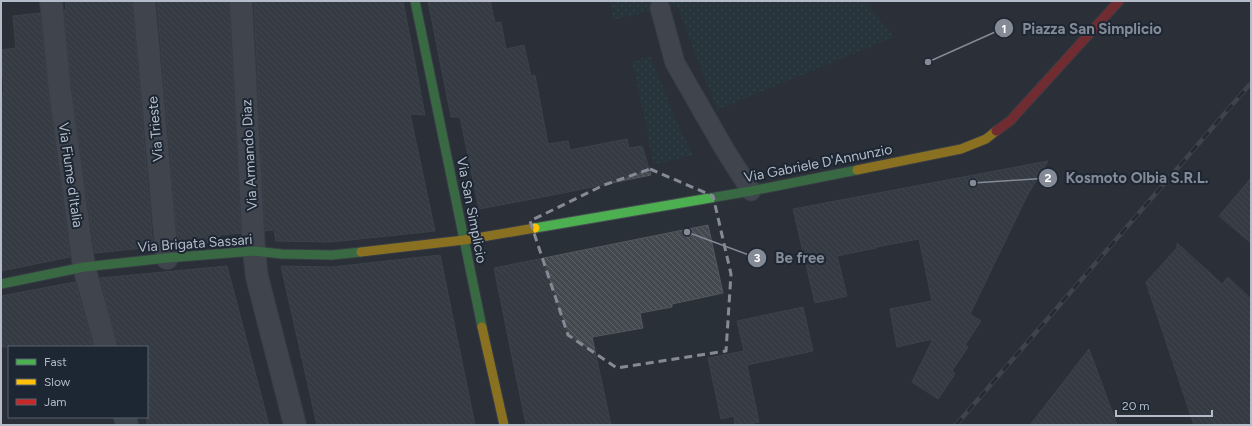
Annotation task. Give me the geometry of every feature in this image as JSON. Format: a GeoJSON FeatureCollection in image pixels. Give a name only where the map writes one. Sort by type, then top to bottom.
{"type":"FeatureCollection","features":[{"type":"Feature","properties":{"kind":"main road","name":"Via San Simplicio"},"geometry":{"type":"LineString","coordinates":[[415,1],[471,279],[504,425]]}},
{"type":"Feature","properties":{"kind":"main road","name":"Via Gabriele D'Annunzio"},"geometry":{"type":"LineString","coordinates":[[464,240],[751,191],[961,149],[986,139],[1010,121],[1119,1]]}},
{"type":"Feature","properties":{"kind":"main road","name":"Via Brigata Sassari"},"geometry":{"type":"LineString","coordinates":[[1,284],[84,267],[167,258],[254,251],[282,254],[332,255],[464,240]]}},
{"type":"Feature","properties":{"kind":"street","name":"Via Fiume d'Italia"},"geometry":{"type":"LineString","coordinates":[[51,1],[60,91],[84,267],[106,346]]}},
{"type":"Feature","properties":{"kind":"street","name":"Via Trieste"},"geometry":{"type":"LineString","coordinates":[[144,1],[167,258]]}},
{"type":"Feature","properties":{"kind":"street","name":"Via Armando Diaz"},"geometry":{"type":"LineString","coordinates":[[241,1],[254,251],[257,277],[295,425]]}},
{"type":"Feature","properties":{"kind":"lane"},"geometry":{"type":"LineString","coordinates":[[660,8],[675,63],[725,150],[751,191]]}},
{"type":"Feature","properties":{"kind":"highlighted area"},"geometry":{"type":"Polygon","coordinates":[[[650,169],[713,196],[731,274],[726,351],[617,368],[568,335],[530,221],[604,185],[650,169]]]}},
{"type":"Feature","properties":{"kind":"green space"},"geometry":{"type":"Polygon","coordinates":[[[610,1],[865,1],[894,37],[717,110],[677,5],[613,20],[610,1]]]}},
{"type":"Feature","properties":{"kind":"green space"},"geometry":{"type":"Polygon","coordinates":[[[650,56],[679,128],[693,155],[653,165],[645,119],[632,61],[650,56]]]}},
{"type":"Feature","properties":{"kind":"building"},"geometry":{"type":"Polygon","coordinates":[[[65,1],[132,1],[153,247],[95,253],[72,90],[64,10],[66,10],[65,1]]]}},
{"type":"Feature","properties":{"kind":"building"},"geometry":{"type":"Polygon","coordinates":[[[157,1],[229,1],[241,233],[219,235],[221,241],[178,245],[157,1]]]}},
{"type":"Feature","properties":{"kind":"building"},"geometry":{"type":"Polygon","coordinates":[[[254,1],[403,1],[425,115],[410,114],[435,231],[331,242],[276,241],[274,230],[265,231],[254,1]]]}},
{"type":"Feature","properties":{"kind":"building"},"geometry":{"type":"Polygon","coordinates":[[[428,1],[490,1],[495,23],[501,22],[506,49],[524,45],[531,76],[535,75],[548,144],[568,141],[570,150],[627,139],[629,148],[642,146],[651,175],[479,209],[460,117],[451,117],[428,1]]]}},
{"type":"Feature","properties":{"kind":"building"},"geometry":{"type":"Polygon","coordinates":[[[40,13],[48,93],[70,257],[1,271],[1,92],[4,92],[1,50],[16,48],[13,16],[40,13]]]}},
{"type":"Feature","properties":{"kind":"building"},"geometry":{"type":"Polygon","coordinates":[[[1048,161],[1027,196],[970,314],[981,321],[965,345],[968,347],[952,371],[955,374],[938,399],[912,382],[933,339],[897,347],[890,309],[932,301],[919,239],[837,256],[847,296],[815,303],[793,209],[1048,161]]]}},
{"type":"Feature","properties":{"kind":"building"},"geometry":{"type":"Polygon","coordinates":[[[1251,178],[1251,243],[1219,216],[1251,178]]]}},
{"type":"Feature","properties":{"kind":"building"},"geometry":{"type":"Polygon","coordinates":[[[708,225],[723,293],[672,304],[672,307],[640,313],[643,328],[592,337],[611,425],[526,425],[494,268],[708,225]]]}},
{"type":"Feature","properties":{"kind":"building"},"geometry":{"type":"Polygon","coordinates":[[[1177,243],[1222,284],[1228,277],[1251,299],[1251,425],[1194,425],[1146,282],[1177,248],[1177,243]]]}},
{"type":"Feature","properties":{"kind":"building"},"geometry":{"type":"Polygon","coordinates":[[[440,255],[475,425],[317,425],[281,266],[333,267],[440,255]]]}},
{"type":"Feature","properties":{"kind":"building"},"geometry":{"type":"Polygon","coordinates":[[[227,266],[269,425],[147,425],[148,346],[118,346],[100,278],[227,266]]]}},
{"type":"Feature","properties":{"kind":"building"},"geometry":{"type":"Polygon","coordinates":[[[75,282],[93,346],[1,347],[1,296],[75,282]]]}},
{"type":"Feature","properties":{"kind":"building"},"geometry":{"type":"Polygon","coordinates":[[[803,307],[813,351],[747,365],[759,422],[746,425],[735,425],[734,416],[721,419],[708,358],[744,351],[737,321],[803,307]]]}},
{"type":"Feature","properties":{"kind":"building"},"geometry":{"type":"Polygon","coordinates":[[[1089,349],[1117,425],[1030,425],[1089,349]]]}},
{"type":"Feature","properties":{"kind":"railway"},"geometry":{"type":"LineString","coordinates":[[956,425],[1251,83]]}},
{"type":"Feature","properties":{"kind":"traffic: fast"},"geometry":{"type":"LineString","coordinates":[[415,1],[482,327]]}},
{"type":"Feature","properties":{"kind":"traffic: fast"},"geometry":{"type":"LineString","coordinates":[[535,228],[751,191],[857,170]]}},
{"type":"Feature","properties":{"kind":"traffic: fast"},"geometry":{"type":"LineString","coordinates":[[1,284],[84,267],[167,258],[254,251],[282,254],[332,255],[361,252]]}},
{"type":"Feature","properties":{"kind":"traffic: slow"},"geometry":{"type":"LineString","coordinates":[[857,170],[961,149],[986,139],[996,131]]}},
{"type":"Feature","properties":{"kind":"traffic: slow"},"geometry":{"type":"LineString","coordinates":[[361,252],[464,240],[535,228]]}},
{"type":"Feature","properties":{"kind":"traffic: slow"},"geometry":{"type":"LineString","coordinates":[[482,327],[504,425]]}},
{"type":"Feature","properties":{"kind":"traffic: jam"},"geometry":{"type":"LineString","coordinates":[[996,131],[1010,121],[1119,1]]}},
{"type":"Feature","properties":{"kind":"place","name":"Piazza San Simplicio"},"geometry":{"type":"Point","coordinates":[928,62]}},
{"type":"Feature","properties":{"kind":"place","name":"Kosmoto Olbia S.R.L."},"geometry":{"type":"Point","coordinates":[973,183]}},
{"type":"Feature","properties":{"kind":"place","name":"Be free"},"geometry":{"type":"Point","coordinates":[687,232]}}]}
